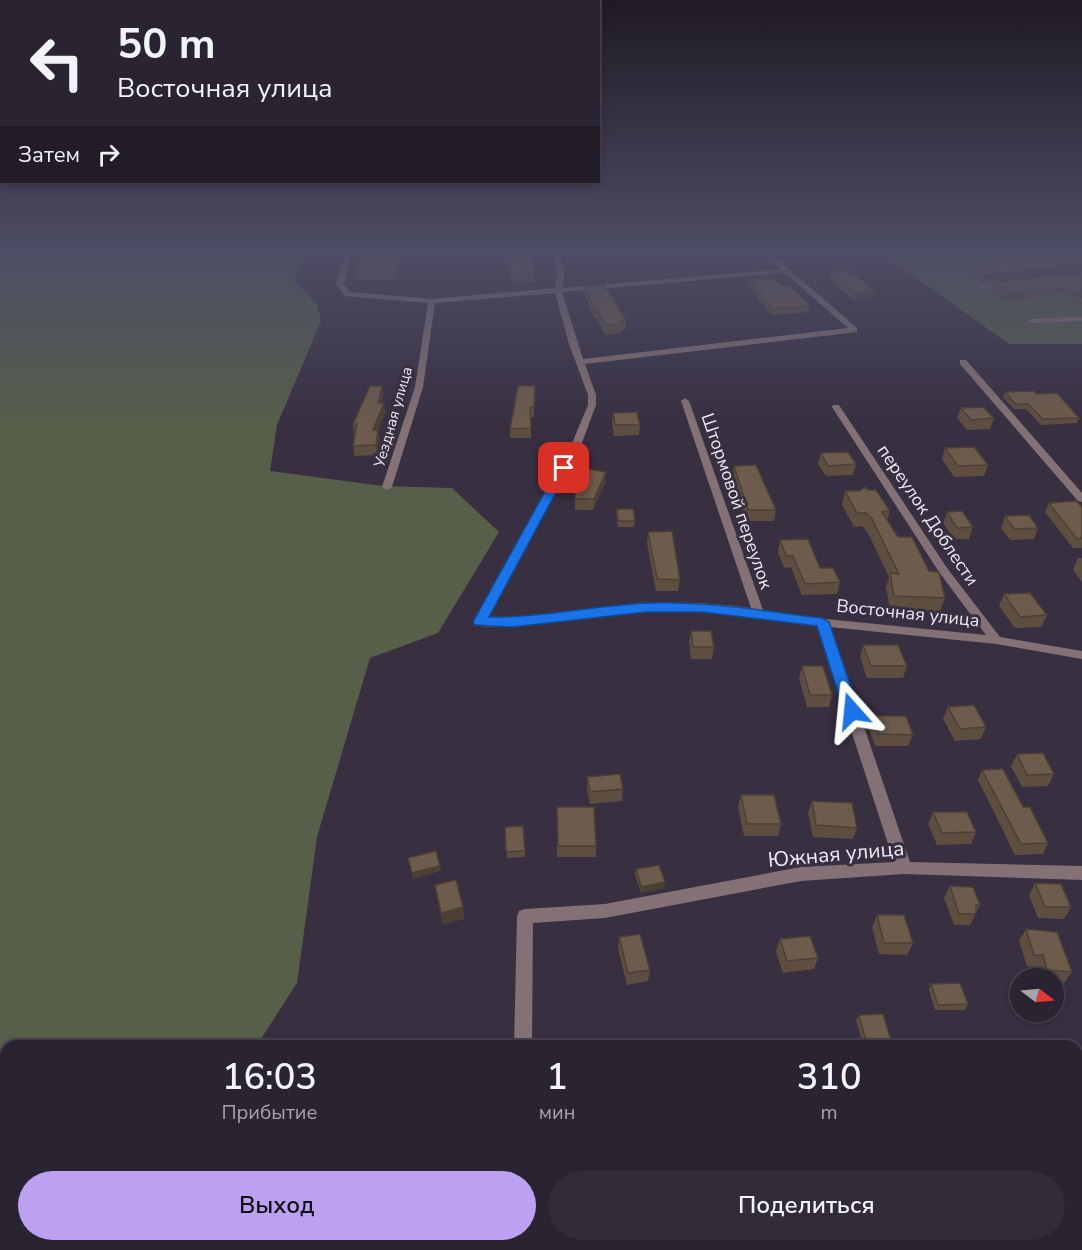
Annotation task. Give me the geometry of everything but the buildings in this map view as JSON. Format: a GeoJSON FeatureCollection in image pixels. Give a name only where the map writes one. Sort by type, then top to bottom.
{"type":"FeatureCollection","features":[{"type":"Feature","properties":{"kind":"street","name":"Уездная улица"},"geometry":{"type":"LineString","coordinates":[[387,487],[419,387],[431,308]]}},
{"type":"Feature","properties":{"kind":"street"},"geometry":{"type":"LineString","coordinates":[[563,308],[580,362],[854,330],[828,308]]}},
{"type":"Feature","properties":{"kind":"street"},"geometry":{"type":"LineString","coordinates":[[1031,321],[1082,319]]}},
{"type":"Feature","properties":{"kind":"street","name":"Восточная улица"},"geometry":{"type":"LineString","coordinates":[[580,362],[591,395],[589,416],[480,622],[512,622],[646,608],[702,607],[758,612],[786,619],[996,640],[1082,655]]}},
{"type":"Feature","properties":{"kind":"street"},"geometry":{"type":"LineString","coordinates":[[963,362],[1082,499]]}},
{"type":"Feature","properties":{"kind":"street","name":"Штормовой переулок"},"geometry":{"type":"LineString","coordinates":[[685,401],[758,612]]}},
{"type":"Feature","properties":{"kind":"street","name":"переулок Доблести"},"geometry":{"type":"LineString","coordinates":[[836,407],[943,570],[996,640]]}},
{"type":"Feature","properties":{"kind":"street"},"geometry":{"type":"LineString","coordinates":[[822,622],[903,868]]}},
{"type":"Feature","properties":{"kind":"street","name":"Южная улица"},"geometry":{"type":"LineString","coordinates":[[523,1040],[525,916],[604,911],[801,874],[903,868],[1082,873]]}},
{"type":"Feature","properties":{"kind":"green space"},"geometry":{"type":"Polygon","coordinates":[[[0,308],[318,308],[321,321],[277,425],[270,471],[383,486],[452,488],[499,532],[438,633],[370,658],[317,837],[297,983],[260,1040],[0,1040],[0,308]]]}},
{"type":"Feature","properties":{"kind":"green space"},"geometry":{"type":"Polygon","coordinates":[[[959,308],[1082,308],[1082,344],[1009,344],[959,308]]]}},
{"type":"Feature","properties":{"kind":"route"},"geometry":{"type":"LineString","coordinates":[[564,468],[480,622],[512,622],[646,608],[702,607],[758,612],[786,619],[822,622],[852,711]]}}]}
